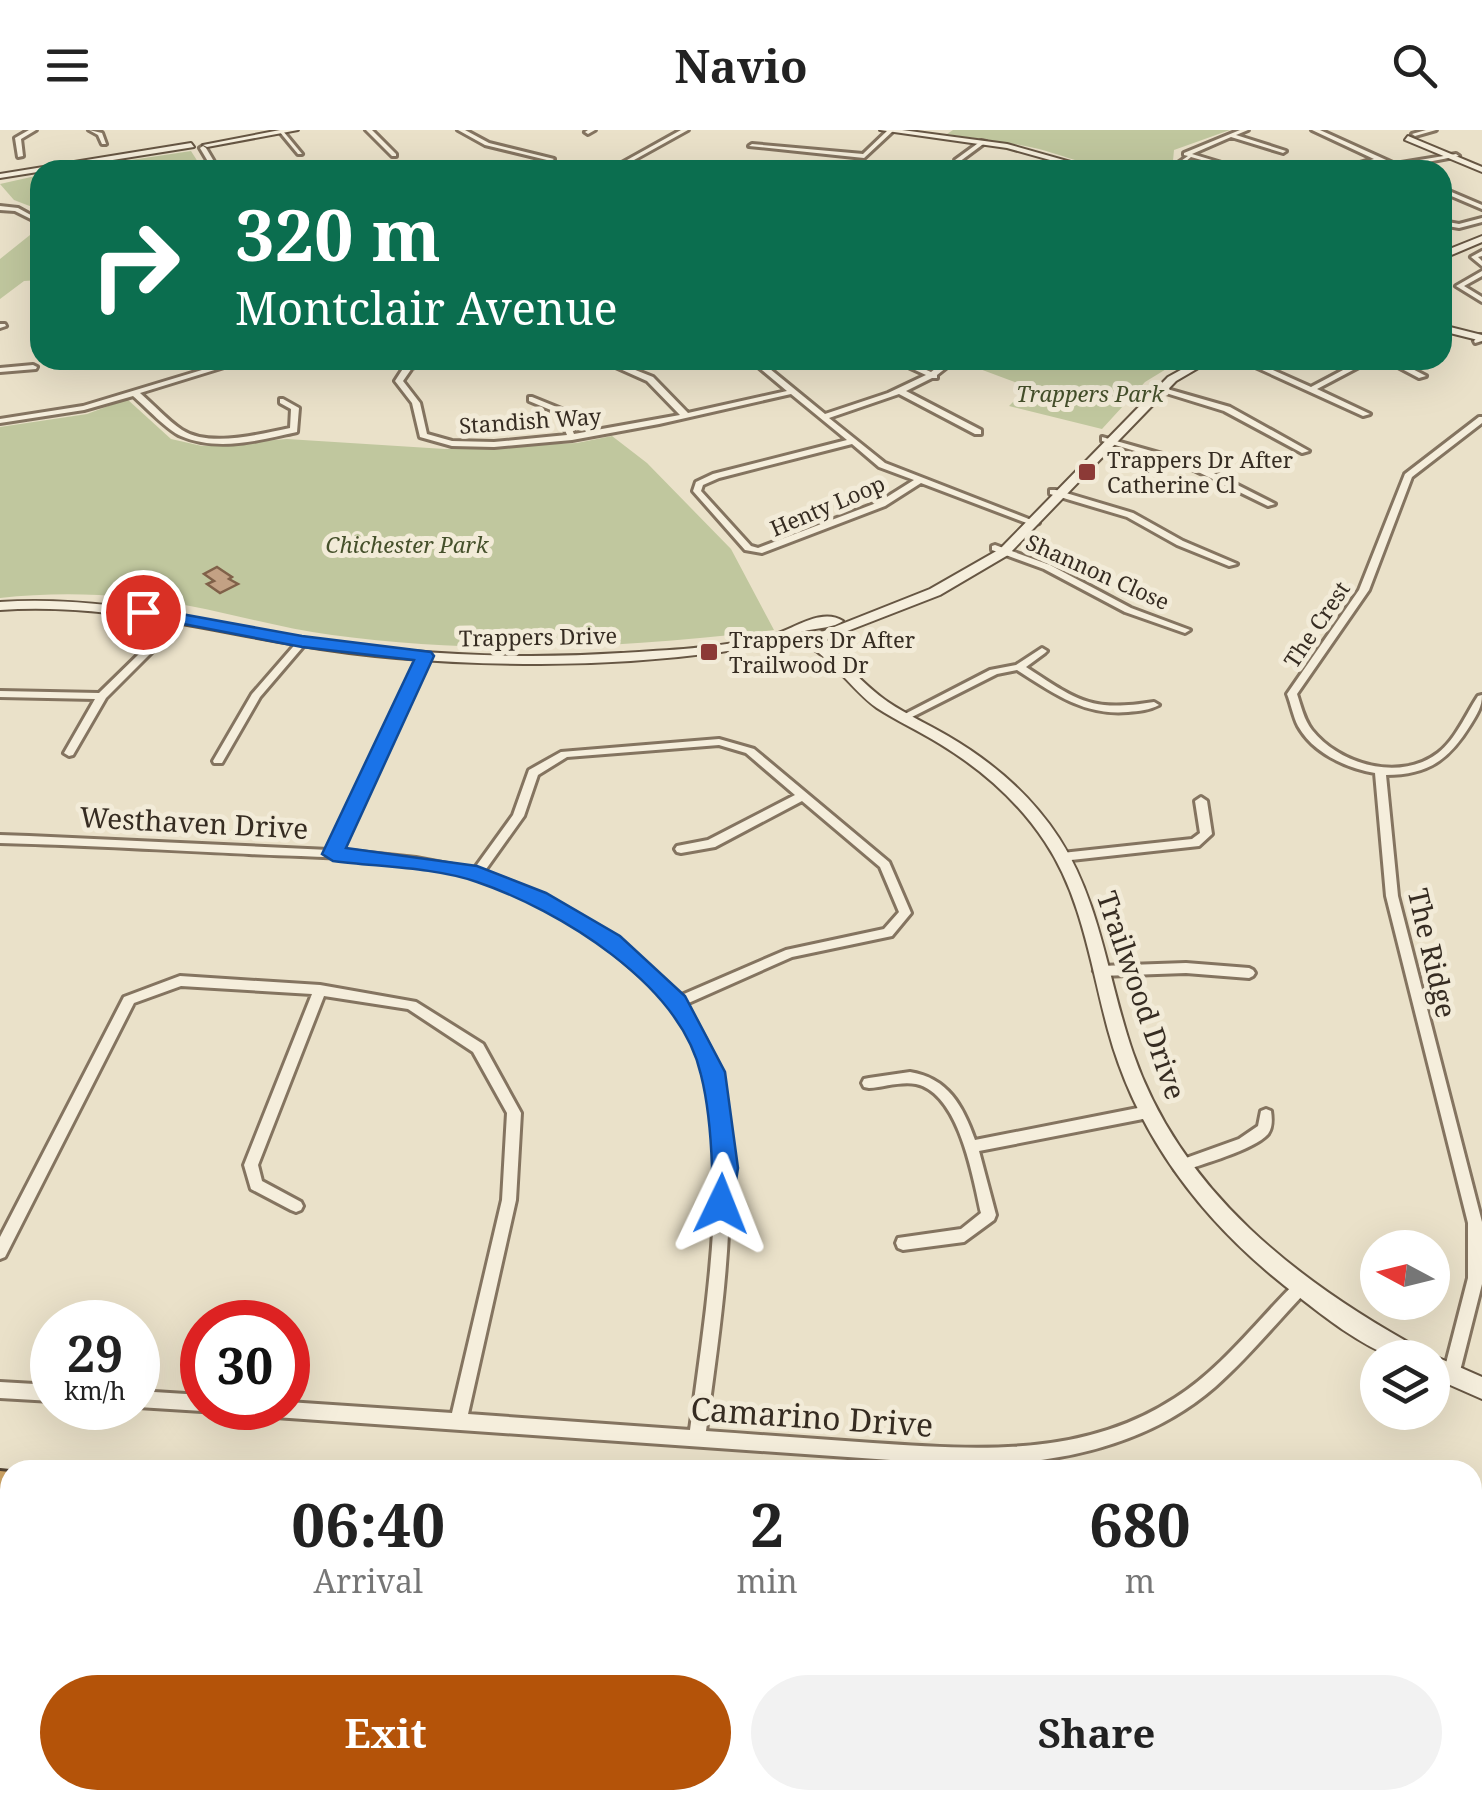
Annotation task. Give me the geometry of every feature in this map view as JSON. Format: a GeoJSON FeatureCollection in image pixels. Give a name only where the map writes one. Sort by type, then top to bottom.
{"type":"FeatureCollection","features":[{"type":"Feature","properties":{"kind":"main road"},"geometry":{"type":"LineString","coordinates":[[99,160],[294,130]]}},
{"type":"Feature","properties":{"kind":"main road"},"geometry":{"type":"LineString","coordinates":[[887,130],[938,133],[1048,160]]}},
{"type":"Feature","properties":{"kind":"main road"},"geometry":{"type":"LineString","coordinates":[[1410,134],[1482,169]]}},
{"type":"Feature","properties":{"kind":"main road"},"geometry":{"type":"LineString","coordinates":[[0,176],[30,171]]}},
{"type":"Feature","properties":{"kind":"main road"},"geometry":{"type":"LineString","coordinates":[[1452,241],[1482,230]]}},
{"type":"Feature","properties":{"kind":"main road"},"geometry":{"type":"LineString","coordinates":[[1452,252],[1482,239]]}},
{"type":"Feature","properties":{"kind":"main road"},"geometry":{"type":"LineString","coordinates":[[1452,332],[1481,339]]}},
{"type":"Feature","properties":{"kind":"main road","name":"Trappers Drive"},"geometry":{"type":"LineString","coordinates":[[0,606],[105,606],[302,642],[424,656],[556,659],[811,636],[935,592],[999,550],[1160,388],[1184,370]]}},
{"type":"Feature","properties":{"kind":"main road","name":"Trappers Drive"},"geometry":{"type":"LineString","coordinates":[[1160,388],[1190,370]]}},
{"type":"Feature","properties":{"kind":"main road","name":"Trailwood Drive"},"geometry":{"type":"LineString","coordinates":[[811,636],[874,699],[992,774],[1042,824],[1062,857],[1148,1112],[1180,1166],[1226,1220],[1301,1286],[1387,1340]]}},
{"type":"Feature","properties":{"kind":"main road"},"geometry":{"type":"LineString","coordinates":[[1450,1374],[1482,1388]]}},
{"type":"Feature","properties":{"kind":"street"},"geometry":{"type":"LineString","coordinates":[[20,156],[18,138],[33,130]]}},
{"type":"Feature","properties":{"kind":"street"},"geometry":{"type":"LineString","coordinates":[[92,130],[100,134],[104,144]]}},
{"type":"Feature","properties":{"kind":"street"},"geometry":{"type":"LineString","coordinates":[[369,130],[394,155]]}},
{"type":"Feature","properties":{"kind":"street"},"geometry":{"type":"LineString","coordinates":[[461,130],[487,144],[551,158]]}},
{"type":"Feature","properties":{"kind":"street"},"geometry":{"type":"LineString","coordinates":[[630,160],[686,130]]}},
{"type":"Feature","properties":{"kind":"street"},"geometry":{"type":"LineString","coordinates":[[752,146],[864,156],[887,130]]}},
{"type":"Feature","properties":{"kind":"street"},"geometry":{"type":"LineString","coordinates":[[1199,160],[1186,154],[1245,130]]}},
{"type":"Feature","properties":{"kind":"street"},"geometry":{"type":"LineString","coordinates":[[1315,130],[1381,160]]}},
{"type":"Feature","properties":{"kind":"street"},"geometry":{"type":"LineString","coordinates":[[1410,134],[1433,130]]}},
{"type":"Feature","properties":{"kind":"street"},"geometry":{"type":"LineString","coordinates":[[281,132],[300,153]]}},
{"type":"Feature","properties":{"kind":"street"},"geometry":{"type":"LineString","coordinates":[[1229,135],[1283,151]]}},
{"type":"Feature","properties":{"kind":"street"},"geometry":{"type":"LineString","coordinates":[[958,160],[983,142]]}},
{"type":"Feature","properties":{"kind":"street"},"geometry":{"type":"LineString","coordinates":[[199,147],[209,160]]}},
{"type":"Feature","properties":{"kind":"street"},"geometry":{"type":"LineString","coordinates":[[1436,160],[1454,156]]}},
{"type":"Feature","properties":{"kind":"street"},"geometry":{"type":"LineString","coordinates":[[1452,194],[1482,207]]}},
{"type":"Feature","properties":{"kind":"street"},"geometry":{"type":"LineString","coordinates":[[0,208],[30,216]]}},
{"type":"Feature","properties":{"kind":"street"},"geometry":{"type":"LineString","coordinates":[[1452,224],[1482,220]]}},
{"type":"Feature","properties":{"kind":"street"},"geometry":{"type":"LineString","coordinates":[[1482,253],[1474,257],[1482,264]]}},
{"type":"Feature","properties":{"kind":"street"},"geometry":{"type":"LineString","coordinates":[[1482,274],[1459,286],[1482,300]]}},
{"type":"Feature","properties":{"kind":"street"},"geometry":{"type":"LineString","coordinates":[[0,370],[30,368]]}},
{"type":"Feature","properties":{"kind":"street"},"geometry":{"type":"LineString","coordinates":[[0,421],[84,408],[209,370]]}},
{"type":"Feature","properties":{"kind":"street","name":"Standish Way"},"geometry":{"type":"LineString","coordinates":[[406,370],[399,381],[416,403],[423,435],[433,441],[572,438],[791,392]]}},
{"type":"Feature","properties":{"kind":"street","name":"Standish Way"},"geometry":{"type":"LineString","coordinates":[[627,370],[650,380],[685,415]]}},
{"type":"Feature","properties":{"kind":"street"},"geometry":{"type":"LineString","coordinates":[[766,370],[882,465],[918,482],[1029,521]]}},
{"type":"Feature","properties":{"kind":"street"},"geometry":{"type":"LineString","coordinates":[[920,370],[934,376]]}},
{"type":"Feature","properties":{"kind":"street"},"geometry":{"type":"LineString","coordinates":[[823,417],[901,392],[941,370]]}},
{"type":"Feature","properties":{"kind":"street"},"geometry":{"type":"LineString","coordinates":[[1269,370],[1366,414]]}},
{"type":"Feature","properties":{"kind":"street"},"geometry":{"type":"LineString","coordinates":[[1314,388],[1349,370]]}},
{"type":"Feature","properties":{"kind":"street"},"geometry":{"type":"LineString","coordinates":[[1410,370],[1422,376]]}},
{"type":"Feature","properties":{"kind":"street"},"geometry":{"type":"LineString","coordinates":[[1160,388],[1228,410],[1305,451]]}},
{"type":"Feature","properties":{"kind":"street"},"geometry":{"type":"LineString","coordinates":[[135,392],[182,434],[232,442],[294,430],[295,408],[283,402]]}},
{"type":"Feature","properties":{"kind":"street"},"geometry":{"type":"LineString","coordinates":[[901,392],[978,432]]}},
{"type":"Feature","properties":{"kind":"street"},"geometry":{"type":"LineString","coordinates":[[532,399],[561,412],[572,438]]}},
{"type":"Feature","properties":{"kind":"street","name":"The Crest"},"geometry":{"type":"LineString","coordinates":[[1380,773],[1320,746],[1304,726],[1292,694],[1364,590],[1408,476],[1482,419]]}},
{"type":"Feature","properties":{"kind":"street"},"geometry":{"type":"LineString","coordinates":[[1108,440],[1191,465],[1271,504]]}},
{"type":"Feature","properties":{"kind":"street","name":"Henty Loop"},"geometry":{"type":"LineString","coordinates":[[850,442],[716,476],[699,484],[697,491],[748,548],[759,550],[882,504],[918,482]]}},
{"type":"Feature","properties":{"kind":"street"},"geometry":{"type":"LineString","coordinates":[[1056,493],[1130,515],[1180,543],[1232,564]]}},
{"type":"Feature","properties":{"kind":"street","name":"Shannon Close"},"geometry":{"type":"LineString","coordinates":[[999,550],[1047,567],[1128,610],[1185,630]]}},
{"type":"Feature","properties":{"kind":"street"},"geometry":{"type":"LineString","coordinates":[[68,754],[102,696],[181,618]]}},
{"type":"Feature","properties":{"kind":"street"},"geometry":{"type":"LineString","coordinates":[[218,761],[256,696],[302,642]]}},
{"type":"Feature","properties":{"kind":"street"},"geometry":{"type":"LineString","coordinates":[[904,717],[994,672],[1019,666],[1042,651]]}},
{"type":"Feature","properties":{"kind":"street"},"geometry":{"type":"LineString","coordinates":[[333,854],[424,656]]}},
{"type":"Feature","properties":{"kind":"street"},"geometry":{"type":"LineString","coordinates":[[1019,666],[1079,705],[1101,712],[1154,704]]}},
{"type":"Feature","properties":{"kind":"street"},"geometry":{"type":"LineString","coordinates":[[0,694],[102,696]]}},
{"type":"Feature","properties":{"kind":"street"},"geometry":{"type":"LineString","coordinates":[[1380,773],[1414,769],[1442,755],[1482,698]]}},
{"type":"Feature","properties":{"kind":"street"},"geometry":{"type":"LineString","coordinates":[[477,873],[518,816],[532,773],[564,754],[719,742],[750,751],[884,865],[904,913],[888,933],[790,953],[677,1002]]}},
{"type":"Feature","properties":{"kind":"street","name":"The Ridge"},"geometry":{"type":"LineString","coordinates":[[1380,773],[1392,896],[1475,1222],[1476,1278],[1450,1348]]}},
{"type":"Feature","properties":{"kind":"street"},"geometry":{"type":"LineString","coordinates":[[681,848],[711,844],[800,797]]}},
{"type":"Feature","properties":{"kind":"street"},"geometry":{"type":"LineString","coordinates":[[1062,857],[1195,842],[1206,834],[1201,801]]}},
{"type":"Feature","properties":{"kind":"street","name":"Westhaven Drive"},"geometry":{"type":"LineString","coordinates":[[0,839],[333,854],[477,873],[539,899],[612,942],[677,1002],[713,1072],[725,1168],[697,1438]]}},
{"type":"Feature","properties":{"kind":"street"},"geometry":{"type":"LineString","coordinates":[[1100,971],[1186,968],[1249,973]]}},
{"type":"Feature","properties":{"kind":"street"},"geometry":{"type":"LineString","coordinates":[[0,1252],[129,1000],[180,981],[320,990],[412,1005],[478,1048],[514,1113],[509,1200],[458,1421]]}},
{"type":"Feature","properties":{"kind":"street"},"geometry":{"type":"LineString","coordinates":[[296,1206],[256,1185],[251,1166],[320,990]]}},
{"type":"Feature","properties":{"kind":"street"},"geometry":{"type":"LineString","coordinates":[[869,1083],[918,1078],[949,1097],[971,1147],[989,1214],[964,1235],[902,1243]]}},
{"type":"Feature","properties":{"kind":"street"},"geometry":{"type":"LineString","coordinates":[[971,1147],[1148,1112]]}},
{"type":"Feature","properties":{"kind":"street"},"geometry":{"type":"LineString","coordinates":[[1180,1166],[1244,1143],[1264,1128],[1266,1114]]}},
{"type":"Feature","properties":{"kind":"street","name":"Camarino Drive"},"geometry":{"type":"LineString","coordinates":[[310,1411],[962,1457],[1032,1455],[1077,1447],[1144,1424],[1193,1394],[1301,1286]]}},
{"type":"Feature","properties":{"kind":"street"},"geometry":{"type":"LineString","coordinates":[[0,1390],[30,1392]]}},
{"type":"Feature","properties":{"kind":"green space"},"geometry":{"type":"Polygon","coordinates":[[[953,130],[1230,130],[1174,150],[1173,160],[1076,160],[1005,142],[947,134],[953,130]]]}},
{"type":"Feature","properties":{"kind":"green space"},"geometry":{"type":"Polygon","coordinates":[[[191,151],[197,160],[131,160],[191,151]]]}},
{"type":"Feature","properties":{"kind":"green space"},"geometry":{"type":"Polygon","coordinates":[[[30,177],[30,206],[14,200],[0,184],[30,177]]]}},
{"type":"Feature","properties":{"kind":"green space"},"geometry":{"type":"Polygon","coordinates":[[[30,235],[30,281],[0,299],[0,259],[30,235]]]}},
{"type":"Feature","properties":{"kind":"green space","name":"Trappers Park"},"geometry":{"type":"Polygon","coordinates":[[[982,370],[1165,370],[1145,382],[1102,429],[1009,406],[1028,387],[982,370]]]}},
{"type":"Feature","properties":{"kind":"green space","name":"Chichester Park"},"geometry":{"type":"Polygon","coordinates":[[[127,399],[171,439],[202,446],[287,439],[445,449],[577,443],[612,436],[647,463],[731,549],[774,630],[608,645],[443,645],[314,632],[143,599],[71,594],[0,598],[0,427],[87,414],[127,399]]]}},
{"type":"Feature","properties":{"kind":"building"},"geometry":{"type":"Polygon","coordinates":[[[217,567],[238,584],[220,593],[207,584],[214,581],[204,574],[217,567]]]}},
{"type":"Feature","properties":{"kind":"place","name":"Trappers Dr After Catherine Cl"},"geometry":{"type":"Point","coordinates":[1087,472]}},
{"type":"Feature","properties":{"kind":"place","name":"Trappers Dr After Trailwood Dr"},"geometry":{"type":"Point","coordinates":[709,652]}},
{"type":"Feature","properties":{"kind":"route"},"geometry":{"type":"LineString","coordinates":[[143,612],[302,642],[424,656],[333,854],[477,873],[539,899],[612,942],[677,1002],[713,1072],[725,1168],[721,1204]]}}]}
